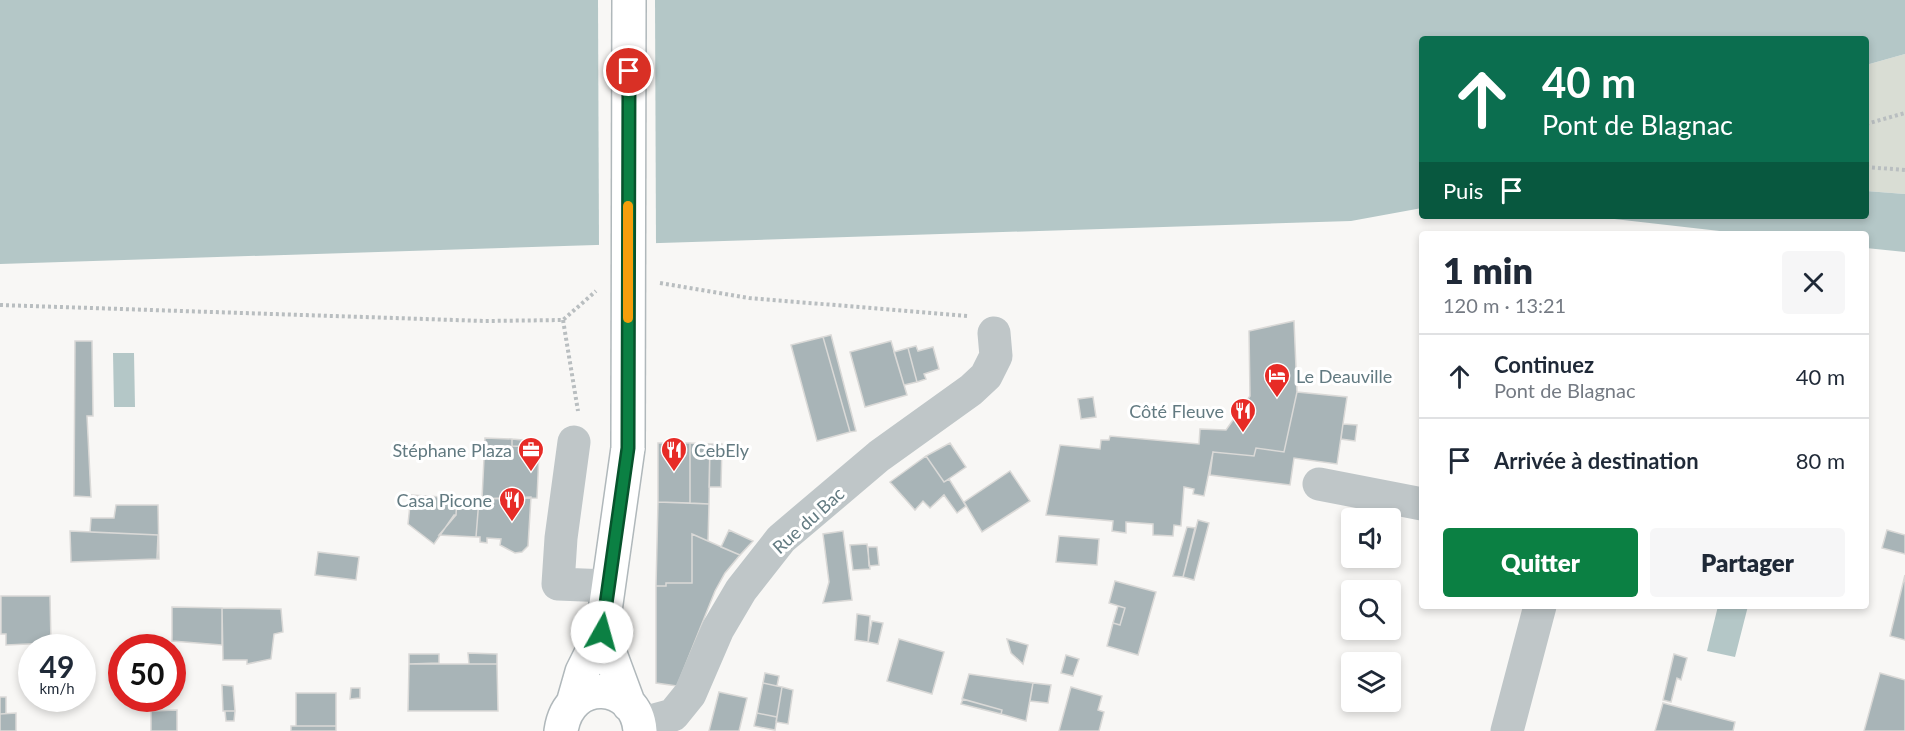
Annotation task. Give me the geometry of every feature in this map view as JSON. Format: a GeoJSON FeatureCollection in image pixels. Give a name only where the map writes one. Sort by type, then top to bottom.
{"type":"FeatureCollection","features":[{"type":"Feature","properties":{"kind":"main road"},"geometry":{"type":"LineString","coordinates":[[561,731],[564,717],[574,700],[582,672],[602,632],[628,448],[629,0]]}},
{"type":"Feature","properties":{"kind":"main road"},"geometry":{"type":"LineString","coordinates":[[602,632],[636,720]]}},
{"type":"Feature","properties":{"kind":"main road"},"geometry":{"type":"LineString","coordinates":[[574,700],[584,694],[603,693],[622,698],[636,720]]}},
{"type":"Feature","properties":{"kind":"lane","name":"Rue du Bac"},"geometry":{"type":"LineString","coordinates":[[636,720],[673,715],[690,694],[718,629],[741,590],[781,539],[879,456],[971,390],[986,376],[996,356],[994,333]]}},
{"type":"Feature","properties":{"kind":"lane"},"geometry":{"type":"LineString","coordinates":[[574,442],[561,538],[558,584],[608,586]]}},
{"type":"Feature","properties":{"kind":"lane"},"geometry":{"type":"LineString","coordinates":[[1319,484],[1419,503]]}},
{"type":"Feature","properties":{"kind":"lane"},"geometry":{"type":"LineString","coordinates":[[1507,731],[1539,609]]}},
{"type":"Feature","properties":{"kind":"path"},"geometry":{"type":"LineString","coordinates":[[1869,123],[1905,113]]}},
{"type":"Feature","properties":{"kind":"path"},"geometry":{"type":"LineString","coordinates":[[1869,167],[1905,170]]}},
{"type":"Feature","properties":{"kind":"path"},"geometry":{"type":"LineString","coordinates":[[650,284],[660,282],[749,298],[973,316],[986,320],[994,333]]}},
{"type":"Feature","properties":{"kind":"path"},"geometry":{"type":"LineString","coordinates":[[0,304],[485,321],[563,320],[597,290]]}},
{"type":"Feature","properties":{"kind":"path"},"geometry":{"type":"LineString","coordinates":[[563,320],[578,412],[574,442]]}},
{"type":"Feature","properties":{"kind":"shaded area"},"geometry":{"type":"Polygon","coordinates":[[[0,0],[1905,0],[1905,54],[1869,64],[1869,36],[1419,36],[1419,209],[1351,221],[0,264],[0,0]]]}},
{"type":"Feature","properties":{"kind":"shaded area"},"geometry":{"type":"Polygon","coordinates":[[[1905,54],[1905,194],[1869,191],[1869,64],[1905,54]]]}},
{"type":"Feature","properties":{"kind":"shaded area"},"geometry":{"type":"Polygon","coordinates":[[[1869,191],[1905,194],[1905,252],[1869,248],[1869,231],[1720,231],[1614,219],[1869,219],[1869,191]]]}},
{"type":"Feature","properties":{"kind":"shaded area"},"geometry":{"type":"Polygon","coordinates":[[[113,353],[134,353],[135,407],[114,407],[113,353]]]}},
{"type":"Feature","properties":{"kind":"shaded area"},"geometry":{"type":"Polygon","coordinates":[[[1717,609],[1747,609],[1735,657],[1707,651],[1717,609]]]}},
{"type":"Feature","properties":{"kind":"pier"},"geometry":{"type":"Polygon","coordinates":[[[598,0],[655,0],[656,247],[599,248],[598,0]]]}},
{"type":"Feature","properties":{"kind":"building"},"geometry":{"type":"Polygon","coordinates":[[[1294,321],[1297,392],[1284,452],[1256,448],[1254,456],[1213,452],[1204,496],[1193,494],[1194,489],[1184,487],[1181,526],[1174,525],[1173,536],[1153,535],[1153,524],[1126,522],[1126,533],[1112,531],[1113,521],[1046,515],[1060,445],[1100,449],[1101,440],[1109,440],[1110,436],[1199,444],[1200,429],[1226,430],[1250,396],[1249,331],[1294,321]]]}},
{"type":"Feature","properties":{"kind":"building"},"geometry":{"type":"Polygon","coordinates":[[[831,335],[856,431],[850,432],[823,337],[831,335]]]}},
{"type":"Feature","properties":{"kind":"building"},"geometry":{"type":"Polygon","coordinates":[[[823,337],[850,432],[817,441],[791,345],[823,337]]]}},
{"type":"Feature","properties":{"kind":"building"},"geometry":{"type":"Polygon","coordinates":[[[75,341],[92,341],[93,416],[87,416],[91,497],[74,496],[75,341]]]}},
{"type":"Feature","properties":{"kind":"building"},"geometry":{"type":"Polygon","coordinates":[[[891,341],[907,395],[865,407],[850,352],[891,341]]]}},
{"type":"Feature","properties":{"kind":"building"},"geometry":{"type":"Polygon","coordinates":[[[916,346],[918,351],[933,347],[939,369],[924,374],[926,379],[917,382],[908,348],[916,346]]]}},
{"type":"Feature","properties":{"kind":"building"},"geometry":{"type":"Polygon","coordinates":[[[908,348],[917,382],[904,385],[894,352],[908,348]]]}},
{"type":"Feature","properties":{"kind":"building"},"geometry":{"type":"Polygon","coordinates":[[[1297,392],[1347,397],[1337,464],[1294,458],[1290,485],[1210,475],[1213,452],[1254,456],[1256,448],[1284,452],[1297,392]]]}},
{"type":"Feature","properties":{"kind":"building"},"geometry":{"type":"Polygon","coordinates":[[[1093,397],[1096,417],[1081,419],[1078,399],[1093,397]]]}},
{"type":"Feature","properties":{"kind":"building"},"geometry":{"type":"Polygon","coordinates":[[[1343,424],[1357,425],[1355,441],[1341,439],[1343,424]]]}},
{"type":"Feature","properties":{"kind":"building"},"geometry":{"type":"Polygon","coordinates":[[[485,438],[512,439],[512,446],[534,447],[534,453],[539,453],[537,498],[482,499],[485,438]]]}},
{"type":"Feature","properties":{"kind":"building"},"geometry":{"type":"Polygon","coordinates":[[[512,439],[534,441],[534,447],[512,446],[512,439]]]}},
{"type":"Feature","properties":{"kind":"building","name":"CebEly"},"geometry":{"type":"Polygon","coordinates":[[[658,443],[690,443],[690,503],[658,502],[658,443]]]}},
{"type":"Feature","properties":{"kind":"building"},"geometry":{"type":"Polygon","coordinates":[[[690,443],[710,444],[709,504],[690,503],[690,443]]]}},
{"type":"Feature","properties":{"kind":"building"},"geometry":{"type":"Polygon","coordinates":[[[950,443],[966,467],[944,482],[926,456],[950,443]]]}},
{"type":"Feature","properties":{"kind":"building"},"geometry":{"type":"Polygon","coordinates":[[[710,444],[722,444],[721,487],[709,487],[710,444]]]}},
{"type":"Feature","properties":{"kind":"building"},"geometry":{"type":"Polygon","coordinates":[[[926,456],[944,482],[949,479],[966,506],[957,513],[944,495],[930,508],[923,501],[915,510],[890,482],[926,456]]]}},
{"type":"Feature","properties":{"kind":"building"},"geometry":{"type":"Polygon","coordinates":[[[1010,471],[1030,501],[982,532],[964,502],[1010,471]]]}},
{"type":"Feature","properties":{"kind":"building"},"geometry":{"type":"Polygon","coordinates":[[[411,495],[457,498],[456,515],[434,544],[408,524],[411,495]]]}},
{"type":"Feature","properties":{"kind":"building"},"geometry":{"type":"Polygon","coordinates":[[[531,497],[528,546],[522,552],[515,553],[500,545],[501,539],[487,538],[487,543],[480,542],[480,537],[476,537],[479,499],[531,497]]]}},
{"type":"Feature","properties":{"kind":"building"},"geometry":{"type":"Polygon","coordinates":[[[457,498],[479,499],[476,537],[439,535],[456,515],[457,498]]]}},
{"type":"Feature","properties":{"kind":"building"},"geometry":{"type":"Polygon","coordinates":[[[658,502],[709,504],[708,541],[692,534],[692,583],[666,583],[666,586],[656,586],[658,502]]]}},
{"type":"Feature","properties":{"kind":"building"},"geometry":{"type":"Polygon","coordinates":[[[116,505],[158,505],[159,559],[157,559],[158,535],[90,532],[91,518],[114,518],[116,505]]]}},
{"type":"Feature","properties":{"kind":"building"},"geometry":{"type":"Polygon","coordinates":[[[1198,520],[1209,523],[1194,580],[1183,577],[1198,520]]]}},
{"type":"Feature","properties":{"kind":"building"},"geometry":{"type":"Polygon","coordinates":[[[1187,527],[1195,528],[1183,577],[1173,576],[1187,527]]]}},
{"type":"Feature","properties":{"kind":"building"},"geometry":{"type":"Polygon","coordinates":[[[729,530],[753,541],[740,555],[721,547],[729,530]]]}},
{"type":"Feature","properties":{"kind":"building"},"geometry":{"type":"Polygon","coordinates":[[[1887,530],[1905,535],[1905,554],[1882,548],[1887,530]]]}},
{"type":"Feature","properties":{"kind":"building"},"geometry":{"type":"Polygon","coordinates":[[[70,531],[158,535],[157,559],[71,562],[70,531]]]}},
{"type":"Feature","properties":{"kind":"building"},"geometry":{"type":"Polygon","coordinates":[[[843,531],[852,600],[823,603],[829,582],[823,534],[843,531]]]}},
{"type":"Feature","properties":{"kind":"building"},"geometry":{"type":"Polygon","coordinates":[[[692,534],[740,555],[725,573],[715,591],[677,686],[656,683],[656,586],[666,586],[666,583],[692,583],[692,534]]]}},
{"type":"Feature","properties":{"kind":"building"},"geometry":{"type":"Polygon","coordinates":[[[1059,536],[1099,539],[1097,565],[1056,562],[1059,536]]]}},
{"type":"Feature","properties":{"kind":"building"},"geometry":{"type":"Polygon","coordinates":[[[867,544],[870,569],[853,570],[850,545],[867,544]]]}},
{"type":"Feature","properties":{"kind":"building"},"geometry":{"type":"Polygon","coordinates":[[[868,547],[877,547],[879,565],[869,566],[868,547]]]}},
{"type":"Feature","properties":{"kind":"building"},"geometry":{"type":"Polygon","coordinates":[[[318,552],[359,557],[356,580],[315,575],[318,552]]]}},
{"type":"Feature","properties":{"kind":"building"},"geometry":{"type":"Polygon","coordinates":[[[1905,575],[1905,640],[1890,636],[1905,575]]]}},
{"type":"Feature","properties":{"kind":"building"},"geometry":{"type":"Polygon","coordinates":[[[1115,581],[1156,592],[1138,655],[1107,646],[1113,623],[1120,625],[1125,608],[1109,603],[1115,581]]]}},
{"type":"Feature","properties":{"kind":"building"},"geometry":{"type":"Polygon","coordinates":[[[1,596],[50,596],[51,634],[18,634],[18,644],[6,645],[6,634],[1,634],[1,596]]]}},
{"type":"Feature","properties":{"kind":"building"},"geometry":{"type":"Polygon","coordinates":[[[1118,606],[1125,608],[1120,625],[1113,623],[1118,606]]]}},
{"type":"Feature","properties":{"kind":"building"},"geometry":{"type":"Polygon","coordinates":[[[172,607],[222,608],[222,645],[186,642],[186,634],[172,634],[172,607]]]}},
{"type":"Feature","properties":{"kind":"building"},"geometry":{"type":"Polygon","coordinates":[[[222,608],[281,609],[283,632],[274,634],[271,659],[247,664],[247,660],[223,660],[222,608]]]}},
{"type":"Feature","properties":{"kind":"building"},"geometry":{"type":"Polygon","coordinates":[[[857,614],[870,616],[868,642],[855,640],[857,614]]]}},
{"type":"Feature","properties":{"kind":"building"},"geometry":{"type":"Polygon","coordinates":[[[872,621],[883,623],[878,644],[868,642],[872,621]]]}},
{"type":"Feature","properties":{"kind":"building"},"geometry":{"type":"Polygon","coordinates":[[[899,639],[944,652],[932,694],[887,681],[899,639]]]}},
{"type":"Feature","properties":{"kind":"building"},"geometry":{"type":"Polygon","coordinates":[[[1007,639],[1028,645],[1023,664],[1011,653],[1007,639]]]}},
{"type":"Feature","properties":{"kind":"building"},"geometry":{"type":"Polygon","coordinates":[[[468,653],[497,654],[497,664],[469,664],[468,653]]]}},
{"type":"Feature","properties":{"kind":"building"},"geometry":{"type":"Polygon","coordinates":[[[409,654],[439,654],[439,663],[409,664],[409,654]]]}},
{"type":"Feature","properties":{"kind":"building"},"geometry":{"type":"Polygon","coordinates":[[[1674,654],[1687,658],[1681,680],[1677,678],[1671,702],[1663,700],[1674,654]]]}},
{"type":"Feature","properties":{"kind":"building"},"geometry":{"type":"Polygon","coordinates":[[[1066,655],[1079,659],[1073,676],[1061,673],[1066,655]]]}},
{"type":"Feature","properties":{"kind":"building"},"geometry":{"type":"Polygon","coordinates":[[[409,664],[497,664],[498,711],[408,711],[409,664]]]}},
{"type":"Feature","properties":{"kind":"building"},"geometry":{"type":"Polygon","coordinates":[[[765,673],[779,676],[777,686],[763,683],[765,673]]]}},
{"type":"Feature","properties":{"kind":"building"},"geometry":{"type":"Polygon","coordinates":[[[1880,673],[1905,680],[1905,731],[1864,731],[1880,673]]]}},
{"type":"Feature","properties":{"kind":"building"},"geometry":{"type":"Polygon","coordinates":[[[969,674],[1033,683],[1026,721],[1001,714],[1002,710],[962,699],[969,674]]]}},
{"type":"Feature","properties":{"kind":"building"},"geometry":{"type":"Polygon","coordinates":[[[763,683],[782,687],[777,717],[757,713],[763,683]]]}},
{"type":"Feature","properties":{"kind":"building"},"geometry":{"type":"Polygon","coordinates":[[[1033,683],[1051,685],[1048,703],[1030,701],[1033,683]]]}},
{"type":"Feature","properties":{"kind":"building"},"geometry":{"type":"Polygon","coordinates":[[[222,685],[233,686],[235,711],[223,711],[222,685]]]}},
{"type":"Feature","properties":{"kind":"building"},"geometry":{"type":"Polygon","coordinates":[[[782,687],[793,690],[788,724],[776,722],[782,687]]]}},
{"type":"Feature","properties":{"kind":"building"},"geometry":{"type":"Polygon","coordinates":[[[1071,687],[1102,696],[1098,710],[1104,712],[1099,731],[1059,731],[1071,687]]]}},
{"type":"Feature","properties":{"kind":"building"},"geometry":{"type":"Polygon","coordinates":[[[351,688],[360,688],[360,698],[350,699],[351,688]]]}},
{"type":"Feature","properties":{"kind":"building"},"geometry":{"type":"Polygon","coordinates":[[[719,692],[747,698],[739,731],[709,731],[719,692]]]}},
{"type":"Feature","properties":{"kind":"building"},"geometry":{"type":"Polygon","coordinates":[[[296,693],[336,693],[336,726],[296,726],[296,693]]]}},
{"type":"Feature","properties":{"kind":"building"},"geometry":{"type":"Polygon","coordinates":[[[0,697],[6,697],[6,714],[0,714],[0,697]]]}},
{"type":"Feature","properties":{"kind":"building"},"geometry":{"type":"Polygon","coordinates":[[[963,699],[1002,710],[1001,714],[961,704],[963,699]]]}},
{"type":"Feature","properties":{"kind":"building"},"geometry":{"type":"Polygon","coordinates":[[[1663,703],[1735,722],[1733,731],[1655,731],[1663,703]]]}},
{"type":"Feature","properties":{"kind":"building"},"geometry":{"type":"Polygon","coordinates":[[[225,711],[235,711],[234,721],[226,721],[225,711]]]}},
{"type":"Feature","properties":{"kind":"building"},"geometry":{"type":"Polygon","coordinates":[[[151,712],[177,712],[177,731],[151,731],[151,712]]]}},
{"type":"Feature","properties":{"kind":"building"},"geometry":{"type":"Polygon","coordinates":[[[16,713],[16,731],[0,731],[0,714],[16,713]]]}},
{"type":"Feature","properties":{"kind":"building"},"geometry":{"type":"Polygon","coordinates":[[[757,713],[777,717],[775,730],[754,726],[757,713]]]}},
{"type":"Feature","properties":{"kind":"building"},"geometry":{"type":"Polygon","coordinates":[[[291,726],[336,726],[336,731],[291,731],[291,726]]]}},
{"type":"Feature","properties":{"kind":"slow traffic"},"geometry":{"type":"LineString","coordinates":[[628,206],[628,318]]}},
{"type":"Feature","properties":{"kind":"place","name":"Le Deauville"},"geometry":{"type":"Point","coordinates":[1277,399]}},
{"type":"Feature","properties":{"kind":"place","name":"Côté Fleuve"},"geometry":{"type":"Point","coordinates":[1243,434]}},
{"type":"Feature","properties":{"kind":"place","name":"Stéphane Plaza"},"geometry":{"type":"Point","coordinates":[531,473]}},
{"type":"Feature","properties":{"kind":"place","name":"CebEly"},"geometry":{"type":"Point","coordinates":[674,473]}},
{"type":"Feature","properties":{"kind":"place","name":"Casa Picone"},"geometry":{"type":"Point","coordinates":[512,523]}},
{"type":"Feature","properties":{"kind":"route"},"geometry":{"type":"LineString","coordinates":[[602,632],[628,448],[629,71]]}}]}
